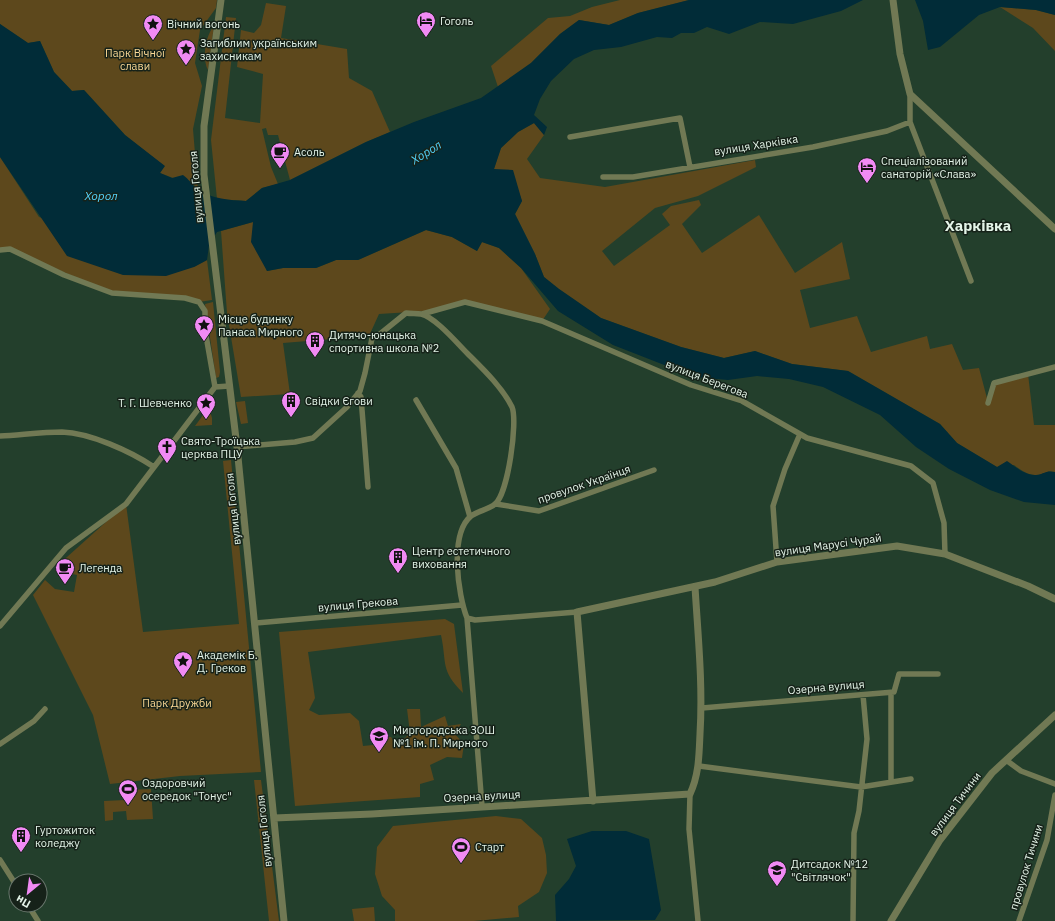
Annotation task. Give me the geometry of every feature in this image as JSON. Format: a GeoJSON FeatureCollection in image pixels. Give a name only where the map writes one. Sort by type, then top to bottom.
{"type":"FeatureCollection","features":[{"type":"Feature","properties":{"kind":"street","name":"вулиця Гоголя"},"geometry":{"type":"LineString","coordinates":[[221,0],[204,126],[204,175],[237,447],[256,622],[284,921]]}},
{"type":"Feature","properties":{"kind":"street"},"geometry":{"type":"LineString","coordinates":[[893,0],[900,54],[910,94],[910,122],[971,281]]}},
{"type":"Feature","properties":{"kind":"street"},"geometry":{"type":"LineString","coordinates":[[910,94],[1055,230]]}},
{"type":"Feature","properties":{"kind":"street"},"geometry":{"type":"LineString","coordinates":[[570,137],[680,118],[690,167]]}},
{"type":"Feature","properties":{"kind":"street","name":"вулиця Харківка"},"geometry":{"type":"LineString","coordinates":[[603,177],[633,177],[813,147],[887,131],[910,122]]}},
{"type":"Feature","properties":{"kind":"street"},"geometry":{"type":"LineString","coordinates":[[0,250],[10,249],[64,275],[112,293],[186,298],[199,302],[205,311],[206,337],[215,387],[126,504],[66,548],[0,626]]}},
{"type":"Feature","properties":{"kind":"street","name":"вулиця Берегова"},"geometry":{"type":"LineString","coordinates":[[358,393],[365,373],[372,338],[380,334],[406,313],[422,314],[465,302],[542,321],[691,385],[742,401],[807,438],[911,466],[933,483],[944,524],[945,554]]}},
{"type":"Feature","properties":{"kind":"street"},"geometry":{"type":"LineString","coordinates":[[422,314],[434,321],[469,355],[504,393],[513,409],[512,458],[506,481],[496,504],[470,516],[463,526],[456,556],[462,605],[467,618],[482,806]]}},
{"type":"Feature","properties":{"kind":"street"},"geometry":{"type":"LineString","coordinates":[[988,403],[994,383],[1055,367]]}},
{"type":"Feature","properties":{"kind":"street"},"geometry":{"type":"LineString","coordinates":[[215,387],[229,386]]}},
{"type":"Feature","properties":{"kind":"street"},"geometry":{"type":"LineString","coordinates":[[237,447],[295,442],[313,438],[347,407],[358,393],[361,398],[368,487]]}},
{"type":"Feature","properties":{"kind":"street"},"geometry":{"type":"LineString","coordinates":[[416,400],[456,468],[470,516]]}},
{"type":"Feature","properties":{"kind":"street"},"geometry":{"type":"LineString","coordinates":[[0,436],[62,432],[85,435],[144,460],[154,467]]}},
{"type":"Feature","properties":{"kind":"street"},"geometry":{"type":"LineString","coordinates":[[777,562],[773,506],[785,469],[800,434]]}},
{"type":"Feature","properties":{"kind":"street","name":"провулок Українця"},"geometry":{"type":"LineString","coordinates":[[496,504],[539,511],[654,470]]}},
{"type":"Feature","properties":{"kind":"street","name":"вулиця Марусі Чурай"},"geometry":{"type":"LineString","coordinates":[[467,618],[475,620],[577,612],[696,587],[777,562],[897,546],[945,554],[1028,586],[1055,599]]}},
{"type":"Feature","properties":{"kind":"street"},"geometry":{"type":"LineString","coordinates":[[696,587],[702,708],[699,766],[690,794],[689,829],[698,921]]}},
{"type":"Feature","properties":{"kind":"street","name":"вулиця Грекова"},"geometry":{"type":"LineString","coordinates":[[256,622],[462,605]]}},
{"type":"Feature","properties":{"kind":"street"},"geometry":{"type":"LineString","coordinates":[[577,612],[593,801]]}},
{"type":"Feature","properties":{"kind":"street"},"geometry":{"type":"LineString","coordinates":[[891,782],[891,693],[894,692],[899,674],[938,674]]}},
{"type":"Feature","properties":{"kind":"street","name":"Озерна вулиця"},"geometry":{"type":"LineString","coordinates":[[702,708],[891,693]]}},
{"type":"Feature","properties":{"kind":"street"},"geometry":{"type":"LineString","coordinates":[[853,921],[854,833],[859,811],[867,739],[863,695]]}},
{"type":"Feature","properties":{"kind":"street"},"geometry":{"type":"LineString","coordinates":[[0,744],[34,721],[45,709]]}},
{"type":"Feature","properties":{"kind":"street","name":"вулиця Тичини"},"geometry":{"type":"LineString","coordinates":[[891,921],[940,840],[992,773],[1055,715]]}},
{"type":"Feature","properties":{"kind":"street"},"geometry":{"type":"LineString","coordinates":[[1006,760],[1021,771],[1055,784]]}},
{"type":"Feature","properties":{"kind":"street"},"geometry":{"type":"LineString","coordinates":[[699,766],[861,787],[911,779]]}},
{"type":"Feature","properties":{"kind":"street","name":"Озерна вулиця"},"geometry":{"type":"LineString","coordinates":[[274,818],[372,814],[690,794]]}},
{"type":"Feature","properties":{"kind":"street","name":"провулок Тичини"},"geometry":{"type":"LineString","coordinates":[[1019,921],[1047,840],[1055,795]]}},
{"type":"Feature","properties":{"kind":"street"},"geometry":{"type":"LineString","coordinates":[[0,860],[8,873]]}},
{"type":"Feature","properties":{"kind":"green space","name":"Парк Вічної слави"},"geometry":{"type":"Polygon","coordinates":[[[0,0],[217,0],[216,8],[200,30],[195,63],[202,86],[193,129],[198,190],[191,181],[173,178],[160,173],[164,166],[125,135],[84,90],[72,91],[54,72],[40,41],[28,43],[0,24],[0,0]]]}},
{"type":"Feature","properties":{"kind":"green space"},"geometry":{"type":"Polygon","coordinates":[[[620,0],[689,0],[638,13],[609,25],[579,20],[560,34],[531,63],[498,87],[491,66],[548,18],[570,16],[592,7],[620,0]]]}},
{"type":"Feature","properties":{"kind":"green space"},"geometry":{"type":"Polygon","coordinates":[[[266,3],[286,6],[281,38],[347,49],[349,78],[372,91],[390,132],[366,142],[290,180],[278,135],[268,135],[266,128],[262,129],[271,167],[278,184],[262,188],[246,201],[217,199],[211,140],[226,17],[236,18],[225,118],[260,123],[263,74],[237,67],[241,30],[254,33],[261,25],[266,3]]]}},
{"type":"Feature","properties":{"kind":"green space"},"geometry":{"type":"Polygon","coordinates":[[[1000,7],[1036,10],[1055,15],[1055,51],[1033,28],[1000,7]]]}},
{"type":"Feature","properties":{"kind":"green space"},"geometry":{"type":"Polygon","coordinates":[[[214,26],[208,70],[205,60],[205,48],[208,36],[214,26]]]}},
{"type":"Feature","properties":{"kind":"green space"},"geometry":{"type":"Polygon","coordinates":[[[534,123],[544,135],[527,159],[540,178],[605,187],[755,160],[756,167],[698,196],[655,208],[602,251],[614,266],[670,225],[662,214],[671,206],[699,200],[701,205],[682,224],[702,253],[759,215],[795,273],[842,242],[850,279],[800,290],[810,328],[857,316],[871,352],[927,336],[930,349],[952,344],[963,370],[979,368],[988,402],[994,383],[1028,374],[1034,425],[1055,425],[1055,472],[1050,471],[1040,475],[1031,475],[1014,465],[997,467],[957,443],[940,424],[848,371],[792,364],[755,351],[724,358],[681,347],[601,318],[544,277],[535,254],[515,214],[522,201],[518,190],[494,169],[501,148],[518,132],[534,123]]]}},
{"type":"Feature","properties":{"kind":"green space"},"geometry":{"type":"Polygon","coordinates":[[[0,157],[39,217],[194,267],[207,260],[212,300],[199,302],[185,298],[112,293],[10,249],[0,250],[0,157]]]}},
{"type":"Feature","properties":{"kind":"green space"},"geometry":{"type":"Polygon","coordinates":[[[253,222],[267,271],[283,268],[316,268],[336,260],[358,260],[426,230],[452,237],[477,251],[482,242],[499,248],[521,268],[550,309],[542,321],[465,302],[426,311],[379,314],[369,336],[283,343],[290,394],[241,397],[227,313],[221,231],[253,222]]]}},
{"type":"Feature","properties":{"kind":"green space"},"geometry":{"type":"Polygon","coordinates":[[[213,302],[220,372],[219,377],[216,378],[205,304],[213,302]]]}},
{"type":"Feature","properties":{"kind":"green space"},"geometry":{"type":"Polygon","coordinates":[[[245,401],[248,423],[241,424],[236,402],[245,401]]]}},
{"type":"Feature","properties":{"kind":"green space"},"geometry":{"type":"Polygon","coordinates":[[[206,411],[210,411],[212,425],[195,426],[206,411]]]}},
{"type":"Feature","properties":{"kind":"green space","name":"Парк Дружби"},"geometry":{"type":"Polygon","coordinates":[[[231,460],[261,772],[180,776],[110,784],[93,715],[33,595],[45,580],[55,589],[74,592],[77,575],[63,572],[57,566],[126,504],[143,632],[239,624],[223,461],[231,460]]]}},
{"type":"Feature","properties":{"kind":"green space"},"geometry":{"type":"Polygon","coordinates":[[[445,619],[454,624],[463,693],[448,672],[441,635],[308,652],[315,698],[309,710],[319,715],[350,713],[359,721],[363,746],[373,745],[376,737],[391,737],[397,746],[410,733],[407,709],[420,709],[421,727],[445,716],[448,726],[461,724],[455,734],[464,744],[462,758],[447,757],[430,765],[434,780],[420,784],[420,797],[295,806],[279,632],[445,619]]]}},
{"type":"Feature","properties":{"kind":"green space"},"geometry":{"type":"Polygon","coordinates":[[[254,780],[261,780],[279,921],[269,921],[254,780]]]}},
{"type":"Feature","properties":{"kind":"green space","name":"Оздоровчий осередок \"Тонус\""},"geometry":{"type":"Polygon","coordinates":[[[151,789],[153,819],[127,820],[126,811],[113,812],[113,820],[105,821],[104,801],[125,800],[125,790],[151,789]]]}},
{"type":"Feature","properties":{"kind":"green space","name":"Старт"},"geometry":{"type":"Polygon","coordinates":[[[496,816],[521,819],[542,838],[546,855],[547,873],[539,892],[518,906],[519,917],[474,921],[395,921],[395,910],[382,896],[375,874],[377,847],[393,826],[496,816]]]}},
{"type":"Feature","properties":{"kind":"green space"},"geometry":{"type":"Polygon","coordinates":[[[374,907],[375,921],[354,921],[352,909],[374,907]]]}},
{"type":"Feature","properties":{"kind":"water","name":"Хорол"},"geometry":{"type":"Polygon","coordinates":[[[689,0],[863,0],[841,11],[793,24],[760,22],[729,34],[707,27],[694,33],[681,33],[672,38],[657,37],[621,47],[594,50],[574,59],[551,81],[540,99],[534,115],[547,127],[544,135],[534,123],[518,132],[501,148],[494,169],[513,170],[522,201],[515,214],[535,254],[544,277],[601,318],[681,347],[724,358],[755,351],[792,364],[848,371],[940,424],[957,443],[997,467],[1007,461],[1024,472],[1032,475],[1039,475],[1049,471],[1055,472],[1055,505],[1024,502],[990,490],[949,469],[916,447],[880,415],[823,387],[789,379],[757,376],[728,380],[695,377],[613,345],[558,311],[521,268],[499,248],[482,242],[477,251],[452,237],[426,230],[358,260],[336,260],[316,268],[283,268],[267,271],[251,242],[253,222],[217,232],[209,245],[207,260],[194,267],[166,276],[123,275],[67,256],[0,157],[0,24],[28,43],[40,41],[54,72],[72,91],[84,90],[125,135],[165,166],[160,173],[172,178],[183,175],[197,189],[216,197],[246,201],[262,188],[290,180],[366,142],[414,122],[481,98],[531,63],[560,34],[579,20],[609,25],[638,13],[689,0]]]}},
{"type":"Feature","properties":{"kind":"water"},"geometry":{"type":"Polygon","coordinates":[[[915,0],[1055,0],[1055,15],[1036,10],[1000,7],[979,15],[940,47],[928,50],[923,21],[915,0]]]}},
{"type":"Feature","properties":{"kind":"water"},"geometry":{"type":"Polygon","coordinates":[[[592,831],[626,831],[649,839],[661,910],[655,920],[556,921],[555,895],[569,879],[576,866],[567,839],[592,831]]]}},
{"type":"Feature","properties":{"kind":"place","name":"Гоголь"},"geometry":{"type":"Point","coordinates":[426,38]}},
{"type":"Feature","properties":{"kind":"place","name":"Вічний вогонь"},"geometry":{"type":"Point","coordinates":[153,41]}},
{"type":"Feature","properties":{"kind":"place","name":"Загиблим українським захисникам"},"geometry":{"type":"Point","coordinates":[186,66]}},
{"type":"Feature","properties":{"kind":"place","name":"Асоль"},"geometry":{"type":"Point","coordinates":[280,169]}},
{"type":"Feature","properties":{"kind":"place","name":"Спеціалізований санаторій «Слава»"},"geometry":{"type":"Point","coordinates":[867,184]}},
{"type":"Feature","properties":{"kind":"place","name":"Місце будинку Панаса Мирного"},"geometry":{"type":"Point","coordinates":[204,342]}},
{"type":"Feature","properties":{"kind":"place","name":"Дитячо-юнацька спортивна школа №2"},"geometry":{"type":"Point","coordinates":[315,358]}},
{"type":"Feature","properties":{"kind":"place","name":"Свідки Єгови"},"geometry":{"type":"Point","coordinates":[291,418]}},
{"type":"Feature","properties":{"kind":"place","name":"Т. Г. Шевченко"},"geometry":{"type":"Point","coordinates":[206,420]}},
{"type":"Feature","properties":{"kind":"place","name":"Свято-Троїцька церква ПЦУ"},"geometry":{"type":"Point","coordinates":[167,464]}},
{"type":"Feature","properties":{"kind":"place","name":"Центр естетичного виховання"},"geometry":{"type":"Point","coordinates":[398,574]}},
{"type":"Feature","properties":{"kind":"place","name":"Легенда"},"geometry":{"type":"Point","coordinates":[65,585]}},
{"type":"Feature","properties":{"kind":"place","name":"Академік Б. Д. Греков"},"geometry":{"type":"Point","coordinates":[183,678]}},
{"type":"Feature","properties":{"kind":"place","name":"Миргородська ЗОШ №1 ім. П. Мирного"},"geometry":{"type":"Point","coordinates":[379,753]}},
{"type":"Feature","properties":{"kind":"place","name":"Оздоровчий осередок \"Тонус\""},"geometry":{"type":"Point","coordinates":[128,806]}},
{"type":"Feature","properties":{"kind":"place","name":"Гуртожиток коледжу"},"geometry":{"type":"Point","coordinates":[21,853]}},
{"type":"Feature","properties":{"kind":"place","name":"Старт"},"geometry":{"type":"Point","coordinates":[461,864]}},
{"type":"Feature","properties":{"kind":"place","name":"Дитсадок №12 \"Світлячок\""},"geometry":{"type":"Point","coordinates":[777,887]}},
{"type":"Feature","properties":{"kind":"district","name":"Харківка"},"geometry":{"type":"Point","coordinates":[978,225]}}]}
